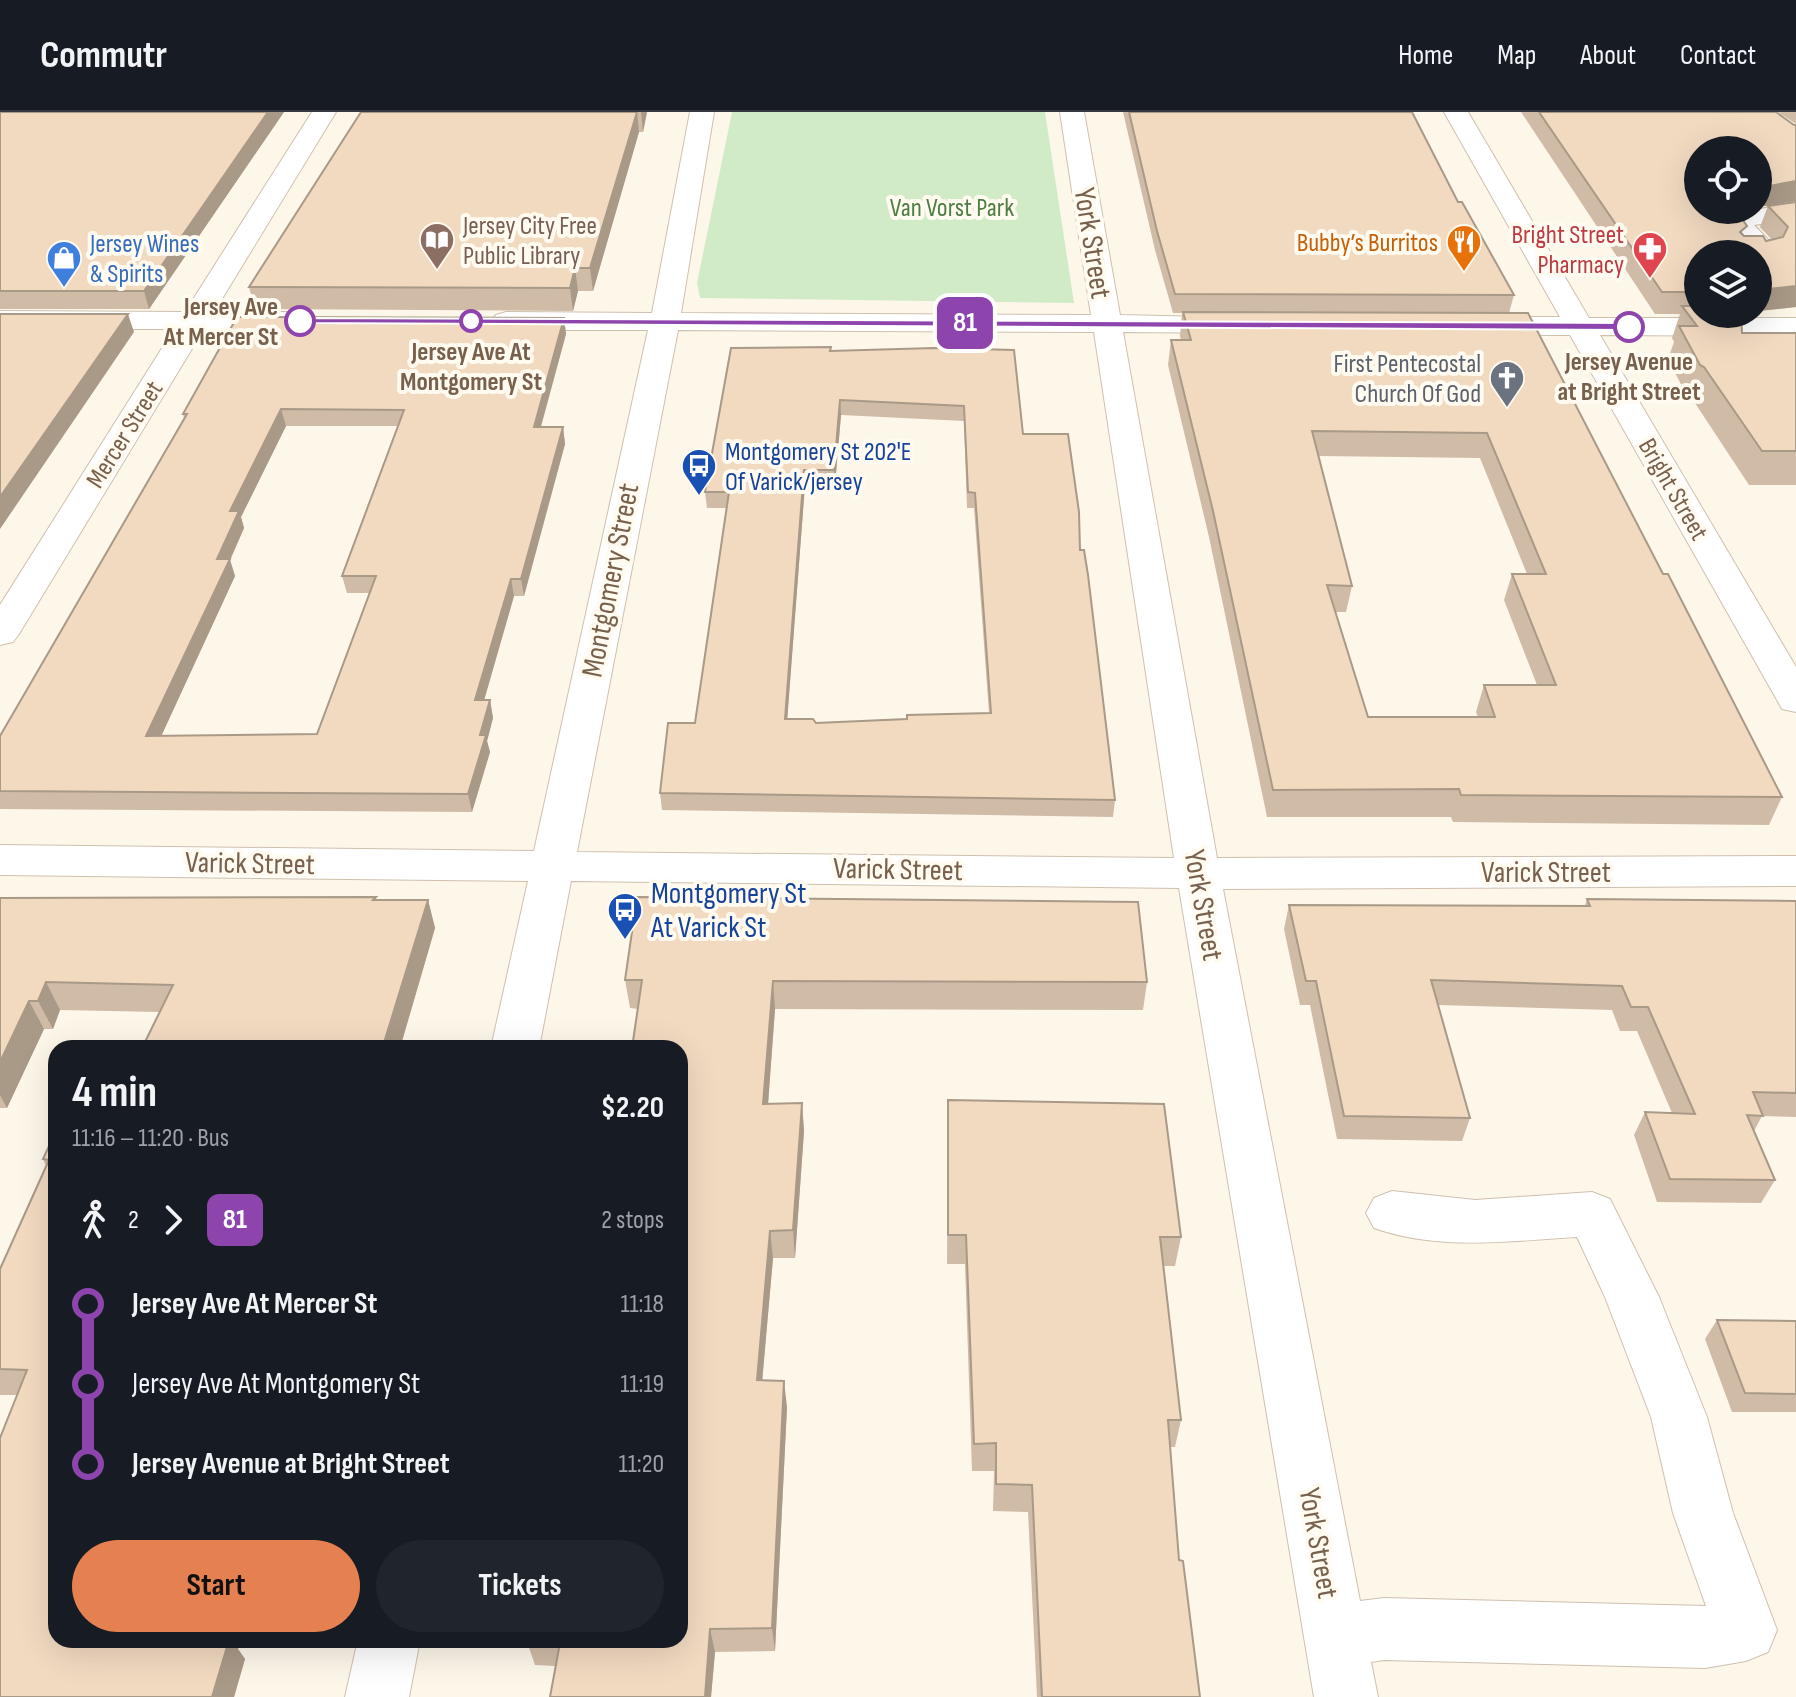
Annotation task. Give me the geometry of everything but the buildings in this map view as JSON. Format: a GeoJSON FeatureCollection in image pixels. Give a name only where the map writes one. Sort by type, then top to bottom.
{"type":"FeatureCollection","features":[{"type":"Feature","properties":{"kind":"street","name":"Mercer Street"},"geometry":{"type":"LineString","coordinates":[[0,634],[324,112]]}},
{"type":"Feature","properties":{"kind":"street","name":"Montgomery Street"},"geometry":{"type":"LineString","coordinates":[[517,1040],[663,321],[702,112]]}},
{"type":"Feature","properties":{"kind":"street","name":"York Street"},"geometry":{"type":"LineString","coordinates":[[1072,112],[1198,873],[1346,1697]]}},
{"type":"Feature","properties":{"kind":"street","name":"Bright Street"},"geometry":{"type":"LineString","coordinates":[[1456,112],[1796,700]]}},
{"type":"Feature","properties":{"kind":"street"},"geometry":{"type":"LineString","coordinates":[[1752,240],[1738,220],[1796,211]]}},
{"type":"Feature","properties":{"kind":"street"},"geometry":{"type":"LineString","coordinates":[[1772,310],[1790,327]]}},
{"type":"Feature","properties":{"kind":"street"},"geometry":{"type":"LineString","coordinates":[[0,320],[319,321]]}},
{"type":"Feature","properties":{"kind":"street"},"geometry":{"type":"LineString","coordinates":[[477,321],[1267,325]]}},
{"type":"Feature","properties":{"kind":"street"},"geometry":{"type":"LineString","coordinates":[[1452,325],[1790,327]]}},
{"type":"Feature","properties":{"kind":"street","name":"Varick Street"},"geometry":{"type":"LineString","coordinates":[[0,860],[1198,873],[1796,871]]}},
{"type":"Feature","properties":{"kind":"street"},"geometry":{"type":"LineString","coordinates":[[1335,1636],[1384,1629],[1705,1637],[1746,1630],[1703,1513],[1679,1417],[1632,1297],[1592,1214],[1475,1222],[1392,1213]]}},
{"type":"Feature","properties":{"kind":"street"},"geometry":{"type":"LineString","coordinates":[[377,1697],[387,1648]]}},
{"type":"Feature","properties":{"kind":"green space","name":"Van Vorst Park"},"geometry":{"type":"Polygon","coordinates":[[[732,112],[1045,112],[1074,303],[700,298],[697,283],[732,112]]]}},
{"type":"Feature","properties":{"kind":"bus line","name":"81"},"geometry":{"type":"LineString","coordinates":[[300,321],[1629,327]]}},
{"type":"Feature","properties":{"kind":"place","name":"Jersey City Free Public Library"},"geometry":{"type":"Point","coordinates":[437,271]}},
{"type":"Feature","properties":{"kind":"place","name":"Bubby’s Burritos"},"geometry":{"type":"Point","coordinates":[1464,273]}},
{"type":"Feature","properties":{"kind":"place","name":"Bright Street Pharmacy"},"geometry":{"type":"Point","coordinates":[1650,280]}},
{"type":"Feature","properties":{"kind":"place","name":"Jersey Wines & Spirits"},"geometry":{"type":"Point","coordinates":[64,289]}},
{"type":"Feature","properties":{"kind":"place","name":"Jersey Ave At Mercer St"},"geometry":{"type":"Point","coordinates":[300,321]}},
{"type":"Feature","properties":{"kind":"place","name":"Jersey Ave At Montgomery St"},"geometry":{"type":"Point","coordinates":[471,321]}},
{"type":"Feature","properties":{"kind":"place","name":"Jersey Avenue at Bright Street"},"geometry":{"type":"Point","coordinates":[1629,327]}},
{"type":"Feature","properties":{"kind":"place","name":"First Pentecostal Church Of God"},"geometry":{"type":"Point","coordinates":[1507,409]}},
{"type":"Feature","properties":{"kind":"place","name":"Montgomery St 202'E Of Varick/jersey"},"geometry":{"type":"Point","coordinates":[699,497]}},
{"type":"Feature","properties":{"kind":"place","name":"Montgomery St At Varick St"},"geometry":{"type":"Point","coordinates":[625,941]}}]}
